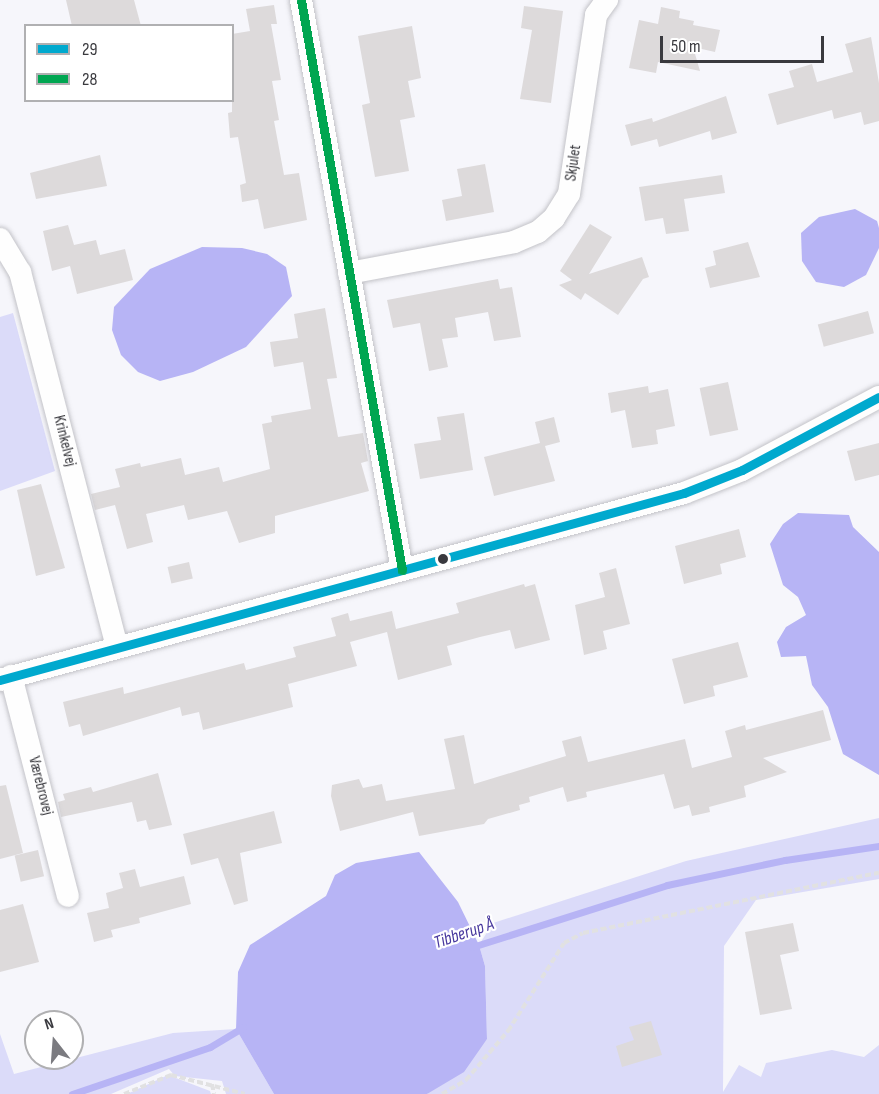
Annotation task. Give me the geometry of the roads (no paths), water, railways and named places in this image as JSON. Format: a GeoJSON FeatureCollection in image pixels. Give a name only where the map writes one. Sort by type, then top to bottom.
{"type":"FeatureCollection","features":[{"type":"Feature","properties":{"kind":"street"},"geometry":{"type":"LineString","coordinates":[[301,0],[402,570]]}},
{"type":"Feature","properties":{"kind":"street","name":"Skjulet"},"geometry":{"type":"LineString","coordinates":[[349,273],[514,242],[538,232],[554,218],[569,194],[596,15],[607,0]]}},
{"type":"Feature","properties":{"kind":"street","name":"Krinkelvej"},"geometry":{"type":"LineString","coordinates":[[0,239],[20,272],[117,648]]}},
{"type":"Feature","properties":{"kind":"street","name":"Værebrovej"},"geometry":{"type":"LineString","coordinates":[[68,896],[6,678],[684,493],[742,470],[879,397]]}},
{"type":"Feature","properties":{"kind":"water"},"geometry":{"type":"Polygon","coordinates":[[[855,209],[877,221],[879,228],[879,248],[866,275],[844,287],[816,282],[802,261],[801,233],[819,217],[855,209]]]}},
{"type":"Feature","properties":{"kind":"water"},"geometry":{"type":"Polygon","coordinates":[[[202,247],[242,248],[267,254],[286,267],[292,296],[246,347],[193,372],[160,381],[138,372],[121,355],[112,330],[114,307],[150,269],[202,247]]]}},
{"type":"Feature","properties":{"kind":"water"},"geometry":{"type":"Polygon","coordinates":[[[798,513],[849,515],[853,527],[879,552],[879,775],[843,754],[828,707],[812,685],[806,656],[781,657],[777,642],[786,627],[806,615],[798,597],[783,585],[770,544],[783,524],[798,513]]]}},
{"type":"Feature","properties":{"kind":"water"},"geometry":{"type":"Polygon","coordinates":[[[419,852],[458,902],[479,945],[485,966],[487,1039],[464,1072],[427,1094],[274,1094],[236,1029],[238,972],[250,945],[326,896],[335,875],[356,863],[419,852]]]}},
{"type":"Feature","properties":{"kind":"waterway","name":"Tibberup Å"},"geometry":{"type":"LineString","coordinates":[[472,947],[667,885],[785,860],[879,846]]}},
{"type":"Feature","properties":{"kind":"waterway","name":"Tibberup Å"},"geometry":{"type":"LineString","coordinates":[[72,1094],[210,1047],[243,1027]]}}]}
